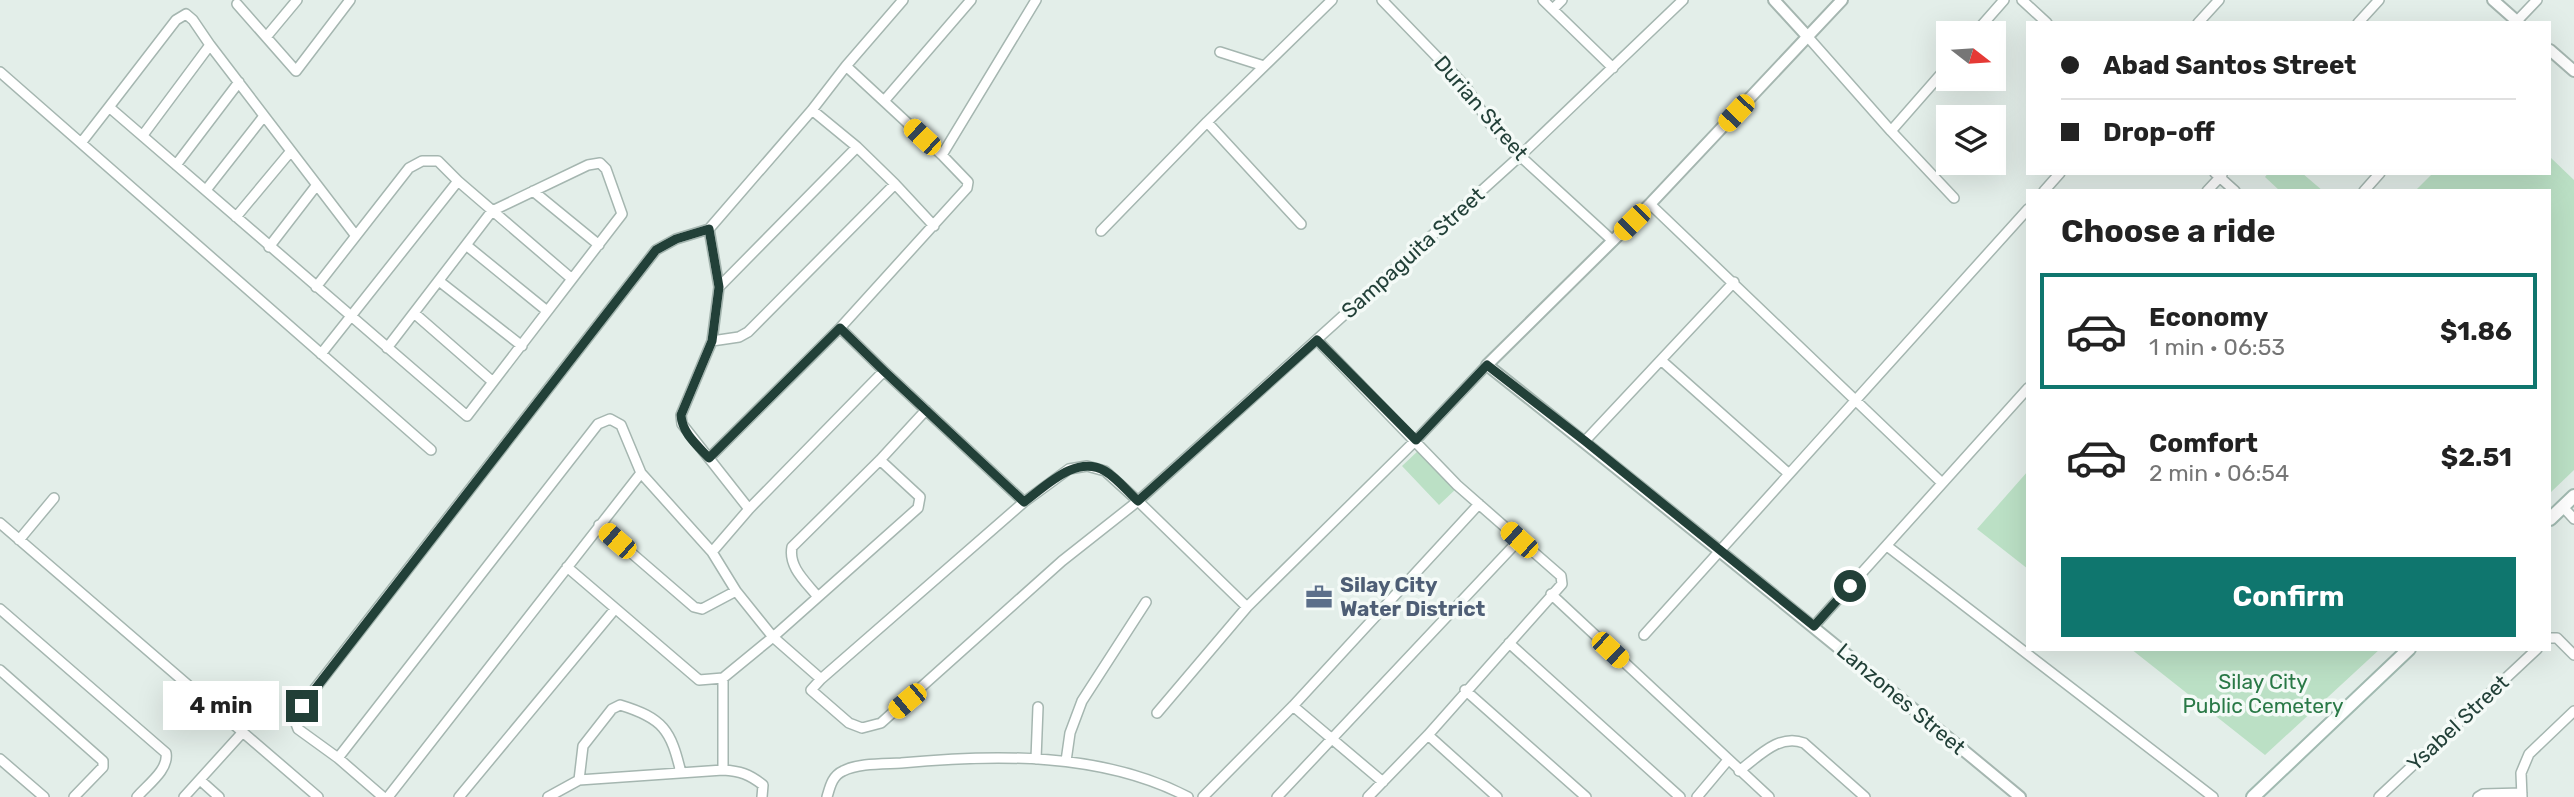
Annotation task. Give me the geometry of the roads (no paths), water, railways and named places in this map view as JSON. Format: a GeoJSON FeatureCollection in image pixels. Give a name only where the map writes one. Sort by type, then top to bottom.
{"type":"FeatureCollection","features":[{"type":"Feature","properties":{"kind":"main road"},"geometry":{"type":"LineString","coordinates":[[2551,518],[2574,496]]}},
{"type":"Feature","properties":{"kind":"main road"},"geometry":{"type":"LineString","coordinates":[[2253,797],[2407,651]]}},
{"type":"Feature","properties":{"kind":"street"},"geometry":{"type":"LineString","coordinates":[[267,36],[297,0]]}},
{"type":"Feature","properties":{"kind":"street"},"geometry":{"type":"LineString","coordinates":[[237,1],[296,71],[350,0]]}},
{"type":"Feature","properties":{"kind":"street"},"geometry":{"type":"LineString","coordinates":[[641,473],[385,797],[299,729],[295,721],[296,713],[656,250],[676,239],[709,229],[813,110],[846,66],[903,0]]}},
{"type":"Feature","properties":{"kind":"street"},"geometry":{"type":"LineString","coordinates":[[884,101],[971,0]]}},
{"type":"Feature","properties":{"kind":"street"},"geometry":{"type":"LineString","coordinates":[[942,155],[1036,0]]}},
{"type":"Feature","properties":{"kind":"street"},"geometry":{"type":"LineString","coordinates":[[1101,231],[1207,122],[1332,0]]}},
{"type":"Feature","properties":{"kind":"street","name":"Durian Street"},"geometry":{"type":"LineString","coordinates":[[1382,0],[1466,87],[1490,124],[1520,156],[1613,241]]}},
{"type":"Feature","properties":{"kind":"street"},"geometry":{"type":"LineString","coordinates":[[1543,0],[1613,68]]}},
{"type":"Feature","properties":{"kind":"street"},"geometry":{"type":"LineString","coordinates":[[1553,9],[1562,0]]}},
{"type":"Feature","properties":{"kind":"street","name":"Sampaguita Street"},"geometry":{"type":"LineString","coordinates":[[821,679],[811,690],[849,723],[862,728],[881,723],[1062,561],[1138,501],[1317,340],[1520,156],[1683,0]]}},
{"type":"Feature","properties":{"kind":"street"},"geometry":{"type":"LineString","coordinates":[[1774,0],[1954,198]]}},
{"type":"Feature","properties":{"kind":"street"},"geometry":{"type":"LineString","coordinates":[[1157,713],[1247,607],[1650,204],[1842,0]]}},
{"type":"Feature","properties":{"kind":"street"},"geometry":{"type":"LineString","coordinates":[[1986,21],[2004,0]]}},
{"type":"Feature","properties":{"kind":"street"},"geometry":{"type":"LineString","coordinates":[[2022,0],[2046,21]]}},
{"type":"Feature","properties":{"kind":"street"},"geometry":{"type":"LineString","coordinates":[[2200,21],[2219,0]]}},
{"type":"Feature","properties":{"kind":"street"},"geometry":{"type":"LineString","coordinates":[[2360,21],[2379,0]]}},
{"type":"Feature","properties":{"kind":"street"},"geometry":{"type":"LineString","coordinates":[[2493,0],[2516,21]]}},
{"type":"Feature","properties":{"kind":"street"},"geometry":{"type":"LineString","coordinates":[[2518,21],[2537,0]]}},
{"type":"Feature","properties":{"kind":"street"},"geometry":{"type":"LineString","coordinates":[[81,143],[176,20],[186,15],[193,20],[209,45],[356,236]]}},
{"type":"Feature","properties":{"kind":"street"},"geometry":{"type":"LineString","coordinates":[[143,135],[209,45]]}},
{"type":"Feature","properties":{"kind":"street"},"geometry":{"type":"LineString","coordinates":[[2551,51],[2574,71]]}},
{"type":"Feature","properties":{"kind":"street"},"geometry":{"type":"LineString","coordinates":[[1220,52],[1264,66]]}},
{"type":"Feature","properties":{"kind":"street"},"geometry":{"type":"LineString","coordinates":[[709,458],[840,328],[967,188],[968,182],[942,155],[846,66]]}},
{"type":"Feature","properties":{"kind":"street"},"geometry":{"type":"LineString","coordinates":[[0,72],[431,450]]}},
{"type":"Feature","properties":{"kind":"street"},"geometry":{"type":"LineString","coordinates":[[1891,131],[1936,79]]}},
{"type":"Feature","properties":{"kind":"street"},"geometry":{"type":"LineString","coordinates":[[176,165],[239,82]]}},
{"type":"Feature","properties":{"kind":"street"},"geometry":{"type":"LineString","coordinates":[[109,107],[350,317],[467,416],[622,215],[606,169],[600,163],[588,165],[492,211],[387,348]]}},
{"type":"Feature","properties":{"kind":"street"},"geometry":{"type":"LineString","coordinates":[[813,110],[857,147],[934,226]]}},
{"type":"Feature","properties":{"kind":"street"},"geometry":{"type":"LineString","coordinates":[[206,190],[264,116]]}},
{"type":"Feature","properties":{"kind":"street"},"geometry":{"type":"LineString","coordinates":[[1207,122],[1301,224]]}},
{"type":"Feature","properties":{"kind":"street"},"geometry":{"type":"LineString","coordinates":[[719,287],[857,147]]}},
{"type":"Feature","properties":{"kind":"street"},"geometry":{"type":"LineString","coordinates":[[236,217],[291,151]]}},
{"type":"Feature","properties":{"kind":"street"},"geometry":{"type":"LineString","coordinates":[[316,287],[409,168],[422,162],[438,162],[572,279]]}},
{"type":"Feature","properties":{"kind":"street"},"geometry":{"type":"LineString","coordinates":[[2047,189],[2058,175]]}},
{"type":"Feature","properties":{"kind":"street"},"geometry":{"type":"LineString","coordinates":[[2220,175],[2233,189]]}},
{"type":"Feature","properties":{"kind":"street"},"geometry":{"type":"LineString","coordinates":[[2366,189],[2378,175]]}},
{"type":"Feature","properties":{"kind":"street"},"geometry":{"type":"LineString","coordinates":[[321,354],[458,181]]}},
{"type":"Feature","properties":{"kind":"street"},"geometry":{"type":"LineString","coordinates":[[712,341],[739,337],[748,332],[895,184]]}},
{"type":"Feature","properties":{"kind":"street"},"geometry":{"type":"LineString","coordinates":[[269,247],[316,186]]}},
{"type":"Feature","properties":{"kind":"street"},"geometry":{"type":"LineString","coordinates":[[533,191],[598,245]]}},
{"type":"Feature","properties":{"kind":"street"},"geometry":{"type":"LineString","coordinates":[[1650,204],[1942,483]]}},
{"type":"Feature","properties":{"kind":"street"},"geometry":{"type":"LineString","coordinates":[[1644,635],[2026,211]]}},
{"type":"Feature","properties":{"kind":"street"},"geometry":{"type":"LineString","coordinates":[[709,229],[719,287],[712,341],[681,415],[682,424],[749,509]]}},
{"type":"Feature","properties":{"kind":"street"},"geometry":{"type":"LineString","coordinates":[[466,245],[547,312]]}},
{"type":"Feature","properties":{"kind":"street"},"geometry":{"type":"LineString","coordinates":[[439,281],[522,346]]}},
{"type":"Feature","properties":{"kind":"street"},"geometry":{"type":"LineString","coordinates":[[1585,441],[1734,282]]}},
{"type":"Feature","properties":{"kind":"street"},"geometry":{"type":"LineString","coordinates":[[414,313],[493,382]]}},
{"type":"Feature","properties":{"kind":"street"},"geometry":{"type":"LineString","coordinates":[[840,328],[1024,502]]}},
{"type":"Feature","properties":{"kind":"street"},"geometry":{"type":"LineString","coordinates":[[1317,340],[1457,485],[1561,576],[1562,584],[1465,690],[1428,735],[1368,797]]}},
{"type":"Feature","properties":{"kind":"street"},"geometry":{"type":"LineString","coordinates":[[1662,361],[1788,473]]}},
{"type":"Feature","properties":{"kind":"street","name":"Lanzones Street"},"geometry":{"type":"LineString","coordinates":[[1487,365],[1814,626],[2020,797]]}},
{"type":"Feature","properties":{"kind":"street"},"geometry":{"type":"LineString","coordinates":[[712,552],[749,509],[884,371]]}},
{"type":"Feature","properties":{"kind":"street"},"geometry":{"type":"LineString","coordinates":[[1814,626],[2026,390]]}},
{"type":"Feature","properties":{"kind":"street"},"geometry":{"type":"LineString","coordinates":[[818,597],[792,564],[792,547],[926,410]]}},
{"type":"Feature","properties":{"kind":"street"},"geometry":{"type":"LineString","coordinates":[[338,758],[598,424],[610,419],[621,425],[641,473],[712,552],[736,591],[773,637],[821,679],[1024,502],[1069,469],[1087,466],[1105,471],[1247,607]]}},
{"type":"Feature","properties":{"kind":"street"},"geometry":{"type":"LineString","coordinates":[[567,567],[699,680],[723,678],[918,508],[920,498],[880,460]]}},
{"type":"Feature","properties":{"kind":"street"},"geometry":{"type":"LineString","coordinates":[[19,540],[54,498]]}},
{"type":"Feature","properties":{"kind":"street"},"geometry":{"type":"LineString","coordinates":[[1203,797],[1293,706],[1479,504]]}},
{"type":"Feature","properties":{"kind":"street"},"geometry":{"type":"LineString","coordinates":[[2563,507],[2574,519]]}},
{"type":"Feature","properties":{"kind":"street"},"geometry":{"type":"LineString","coordinates":[[598,525],[694,607],[702,609],[736,591]]}},
{"type":"Feature","properties":{"kind":"street"},"geometry":{"type":"LineString","coordinates":[[2,528],[318,797]]}},
{"type":"Feature","properties":{"kind":"street"},"geometry":{"type":"LineString","coordinates":[[1277,797],[1519,540]]}},
{"type":"Feature","properties":{"kind":"street"},"geometry":{"type":"LineString","coordinates":[[1886,545],[2213,797]]}},
{"type":"Feature","properties":{"kind":"street"},"geometry":{"type":"LineString","coordinates":[[1551,594],[1769,797]]}},
{"type":"Feature","properties":{"kind":"street"},"geometry":{"type":"LineString","coordinates":[[1066,761],[1070,733],[1082,701],[1146,602]]}},
{"type":"Feature","properties":{"kind":"street"},"geometry":{"type":"LineString","coordinates":[[0,609],[166,753],[164,766],[137,797]]}},
{"type":"Feature","properties":{"kind":"street"},"geometry":{"type":"LineString","coordinates":[[459,797],[615,609]]}},
{"type":"Feature","properties":{"kind":"street"},"geometry":{"type":"LineString","coordinates":[[2551,638],[2557,638],[2574,655]]}},
{"type":"Feature","properties":{"kind":"street"},"geometry":{"type":"LineString","coordinates":[[1509,643],[1680,797]]}},
{"type":"Feature","properties":{"kind":"street","name":"Ysabel Street"},"geometry":{"type":"LineString","coordinates":[[2379,797],[2535,651]]}},
{"type":"Feature","properties":{"kind":"street"},"geometry":{"type":"LineString","coordinates":[[0,670],[103,761],[103,767],[74,797]]}},
{"type":"Feature","properties":{"kind":"street"},"geometry":{"type":"LineString","coordinates":[[723,678],[723,771]]}},
{"type":"Feature","properties":{"kind":"street"},"geometry":{"type":"LineString","coordinates":[[1465,690],[1586,797]]}},
{"type":"Feature","properties":{"kind":"street"},"geometry":{"type":"LineString","coordinates":[[579,780],[583,746],[612,709],[620,705],[657,720],[672,741],[681,773]]}},
{"type":"Feature","properties":{"kind":"street"},"geometry":{"type":"LineString","coordinates":[[1293,706],[1383,782]]}},
{"type":"Feature","properties":{"kind":"street"},"geometry":{"type":"LineString","coordinates":[[1036,759],[1038,707]]}},
{"type":"Feature","properties":{"kind":"street"},"geometry":{"type":"LineString","coordinates":[[2478,797],[2483,794],[2522,795],[2521,773],[2529,754],[2574,711]]}},
{"type":"Feature","properties":{"kind":"street"},"geometry":{"type":"LineString","coordinates":[[184,797],[242,733]]}},
{"type":"Feature","properties":{"kind":"street"},"geometry":{"type":"LineString","coordinates":[[1428,735],[1497,797]]}},
{"type":"Feature","properties":{"kind":"street"},"geometry":{"type":"LineString","coordinates":[[1739,771],[1780,741],[1796,740],[1804,743],[1865,797]]}},
{"type":"Feature","properties":{"kind":"street"},"geometry":{"type":"LineString","coordinates":[[0,758],[44,797]]}},
{"type":"Feature","properties":{"kind":"street"},"geometry":{"type":"LineString","coordinates":[[827,797],[836,776],[850,768],[927,760],[1036,759],[1066,761],[1126,773],[1164,784],[1188,797]]}},
{"type":"Feature","properties":{"kind":"street"},"geometry":{"type":"LineString","coordinates":[[1697,797],[1728,760]]}},
{"type":"Feature","properties":{"kind":"street"},"geometry":{"type":"LineString","coordinates":[[548,797],[579,780],[723,771],[751,775],[763,785],[762,797]]}},
{"type":"Feature","properties":{"kind":"street"},"geometry":{"type":"LineString","coordinates":[[200,780],[219,797]]}},
{"type":"Feature","properties":{"kind":"place","name":"Silay City Water District"},"geometry":{"type":"Point","coordinates":[1319,597]}},
{"type":"Feature","properties":{"kind":"park label","name":"Silay City Public Cemetery"},"geometry":{"type":"Point","coordinates":[2263,694]}}]}
